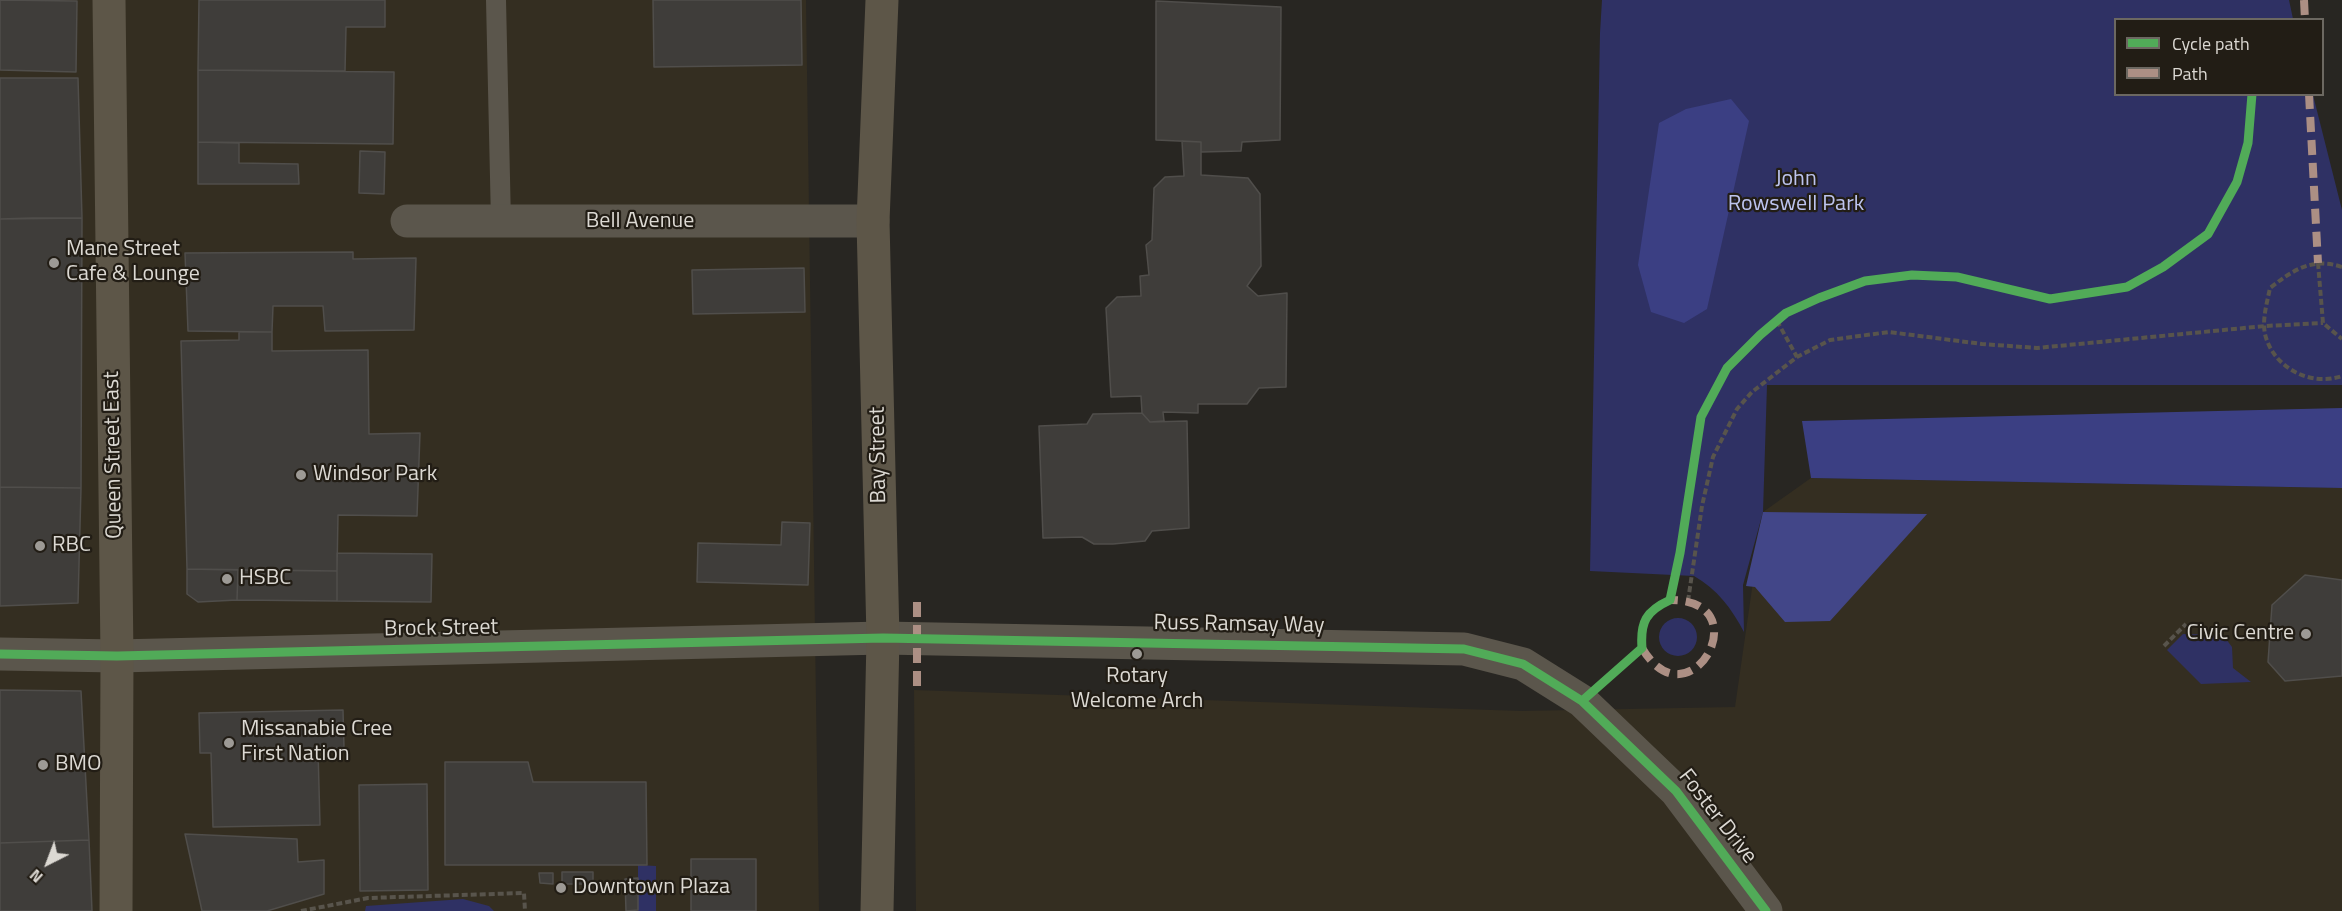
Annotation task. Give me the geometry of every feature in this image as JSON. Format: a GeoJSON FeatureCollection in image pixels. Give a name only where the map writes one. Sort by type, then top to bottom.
{"type":"FeatureCollection","features":[{"type":"Feature","properties":{"kind":"main road","name":"Queen Street East"},"geometry":{"type":"LineString","coordinates":[[109,0],[117,656],[116,911]]}},
{"type":"Feature","properties":{"kind":"main road","name":"Bay Street"},"geometry":{"type":"LineString","coordinates":[[877,911],[883,638],[873,221],[882,0]]}},
{"type":"Feature","properties":{"kind":"street","name":"Bell Avenue"},"geometry":{"type":"LineString","coordinates":[[406,221],[873,221]]}},
{"type":"Feature","properties":{"kind":"street","name":"Brock Street"},"geometry":{"type":"LineString","coordinates":[[0,654],[117,656],[883,638]]}},
{"type":"Feature","properties":{"kind":"street","name":"Russ Ramsay Way"},"geometry":{"type":"LineString","coordinates":[[883,638],[1464,649],[1523,664],[1582,701]]}},
{"type":"Feature","properties":{"kind":"street","name":"Foster Drive"},"geometry":{"type":"LineString","coordinates":[[1582,701],[1676,791],[1766,911]]}},
{"type":"Feature","properties":{"kind":"lane"},"geometry":{"type":"LineString","coordinates":[[496,0],[501,222]]}},
{"type":"Feature","properties":{"kind":"path"},"geometry":{"type":"LineString","coordinates":[[2318,263],[2323,323]]}},
{"type":"Feature","properties":{"kind":"path"},"geometry":{"type":"LineString","coordinates":[[2342,267],[2318,263],[2299,267],[2270,288],[2264,315],[2265,335],[2273,354],[2292,371],[2311,379],[2331,380],[2342,376]]}},
{"type":"Feature","properties":{"kind":"path"},"geometry":{"type":"LineString","coordinates":[[1768,328],[1785,313]]}},
{"type":"Feature","properties":{"kind":"path"},"geometry":{"type":"LineString","coordinates":[[1777,321],[1797,357]]}},
{"type":"Feature","properties":{"kind":"path"},"geometry":{"type":"LineString","coordinates":[[1688,601],[1702,506],[1713,457],[1737,409],[1752,392],[1797,357],[1830,340],[1888,332],[1982,344],[2037,348],[2265,326],[2323,323],[2342,339]]}},
{"type":"Feature","properties":{"kind":"path"},"geometry":{"type":"LineString","coordinates":[[2164,646],[2186,624]]}},
{"type":"Feature","properties":{"kind":"path"},"geometry":{"type":"LineString","coordinates":[[301,911],[368,898],[524,893],[525,911]]}},
{"type":"Feature","properties":{"kind":"shaded area"},"geometry":{"type":"Polygon","coordinates":[[[0,0],[806,0],[819,911],[0,911],[0,0]]]}},
{"type":"Feature","properties":{"kind":"shaded area"},"geometry":{"type":"Polygon","coordinates":[[[1731,99],[1749,121],[1707,309],[1684,323],[1651,312],[1638,265],[1659,123],[1686,109],[1731,99]]]}},
{"type":"Feature","properties":{"kind":"shaded area"},"geometry":{"type":"Polygon","coordinates":[[[2342,408],[2342,488],[1811,478],[1802,421],[2342,408]]]}},
{"type":"Feature","properties":{"kind":"shaded area"},"geometry":{"type":"Polygon","coordinates":[[[1811,478],[2342,488],[2342,911],[916,911],[914,690],[1521,711],[1735,707],[1763,512],[1811,478]]]}},
{"type":"Feature","properties":{"kind":"shaded area"},"geometry":{"type":"Polygon","coordinates":[[[1763,512],[1927,514],[1830,621],[1785,622],[1755,587],[1746,586],[1763,512]]]}},
{"type":"Feature","properties":{"kind":"green space","name":"John Rowswell Park"},"geometry":{"type":"Polygon","coordinates":[[[1602,0],[2289,0],[2293,18],[2114,18],[2114,96],[2313,96],[2342,210],[2342,385],[1767,385],[1763,512],[1743,585],[1744,632],[1723,600],[1694,576],[1590,571],[1602,0]]]}},
{"type":"Feature","properties":{"kind":"green space"},"geometry":{"type":"Polygon","coordinates":[[[1678,618],[1691,624],[1697,637],[1691,650],[1678,656],[1665,650],[1659,637],[1665,624],[1678,618]]]}},
{"type":"Feature","properties":{"kind":"green space"},"geometry":{"type":"Polygon","coordinates":[[[2183,634],[2223,635],[2232,647],[2233,668],[2251,682],[2201,684],[2167,650],[2183,634]]]}},
{"type":"Feature","properties":{"kind":"green space"},"geometry":{"type":"Polygon","coordinates":[[[638,865],[656,866],[656,911],[638,911],[638,865]]]}},
{"type":"Feature","properties":{"kind":"green space"},"geometry":{"type":"Polygon","coordinates":[[[463,899],[489,906],[494,911],[365,911],[366,906],[463,899]]]}},
{"type":"Feature","properties":{"kind":"building"},"geometry":{"type":"Polygon","coordinates":[[[0,0],[77,1],[76,72],[0,70],[0,0]]]}},
{"type":"Feature","properties":{"kind":"building"},"geometry":{"type":"Polygon","coordinates":[[[199,0],[385,0],[385,27],[346,27],[345,71],[198,70],[199,0]]]}},
{"type":"Feature","properties":{"kind":"building"},"geometry":{"type":"Polygon","coordinates":[[[653,0],[801,0],[802,65],[654,67],[653,0]]]}},
{"type":"Feature","properties":{"kind":"building"},"geometry":{"type":"Polygon","coordinates":[[[1156,1],[1281,7],[1280,140],[1242,142],[1241,151],[1201,152],[1201,142],[1156,140],[1156,1]]]}},
{"type":"Feature","properties":{"kind":"building"},"geometry":{"type":"Polygon","coordinates":[[[198,70],[394,72],[393,144],[198,142],[198,70]]]}},
{"type":"Feature","properties":{"kind":"building"},"geometry":{"type":"Polygon","coordinates":[[[0,78],[78,78],[82,218],[0,219],[0,78]]]}},
{"type":"Feature","properties":{"kind":"building"},"geometry":{"type":"Polygon","coordinates":[[[1182,141],[1201,142],[1201,175],[1248,178],[1260,194],[1261,266],[1247,286],[1258,296],[1287,293],[1286,387],[1259,388],[1247,404],[1198,404],[1198,413],[1163,412],[1164,421],[1150,422],[1142,413],[1141,396],[1111,397],[1106,308],[1117,297],[1141,296],[1140,276],[1149,275],[1146,245],[1152,240],[1154,188],[1165,177],[1184,176],[1182,141]]]}},
{"type":"Feature","properties":{"kind":"building"},"geometry":{"type":"Polygon","coordinates":[[[198,142],[239,143],[239,163],[298,164],[299,184],[198,184],[198,142]]]}},
{"type":"Feature","properties":{"kind":"building"},"geometry":{"type":"Polygon","coordinates":[[[360,151],[385,152],[384,194],[359,193],[360,151]]]}},
{"type":"Feature","properties":{"kind":"building"},"geometry":{"type":"Polygon","coordinates":[[[82,218],[81,488],[0,487],[0,219],[82,218]]]}},
{"type":"Feature","properties":{"kind":"building"},"geometry":{"type":"Polygon","coordinates":[[[353,252],[353,259],[416,258],[414,330],[325,331],[323,306],[273,306],[272,332],[188,331],[185,253],[353,252]]]}},
{"type":"Feature","properties":{"kind":"building"},"geometry":{"type":"Polygon","coordinates":[[[804,268],[805,312],[693,314],[692,270],[804,268]]]}},
{"type":"Feature","properties":{"kind":"building","name":"Windsor Park"},"geometry":{"type":"Polygon","coordinates":[[[239,332],[272,332],[272,351],[368,350],[369,434],[420,433],[417,516],[338,515],[337,571],[187,569],[181,341],[239,340],[239,332]]]}},
{"type":"Feature","properties":{"kind":"building"},"geometry":{"type":"Polygon","coordinates":[[[1142,413],[1150,422],[1187,421],[1189,528],[1152,531],[1145,541],[1113,544],[1094,544],[1082,537],[1043,538],[1039,426],[1087,424],[1093,414],[1142,413]]]}},
{"type":"Feature","properties":{"kind":"building","name":"RBC"},"geometry":{"type":"Polygon","coordinates":[[[0,487],[81,488],[78,603],[0,606],[0,487]]]}},
{"type":"Feature","properties":{"kind":"building"},"geometry":{"type":"Polygon","coordinates":[[[782,522],[810,523],[808,585],[697,582],[698,543],[781,545],[782,522]]]}},
{"type":"Feature","properties":{"kind":"building"},"geometry":{"type":"Polygon","coordinates":[[[337,553],[432,554],[431,602],[337,601],[337,553]]]}},
{"type":"Feature","properties":{"kind":"building"},"geometry":{"type":"Polygon","coordinates":[[[187,569],[238,570],[237,600],[198,602],[187,594],[187,569]]]}},
{"type":"Feature","properties":{"kind":"building"},"geometry":{"type":"Polygon","coordinates":[[[238,570],[337,571],[337,601],[237,600],[238,570]]]}},
{"type":"Feature","properties":{"kind":"building","name":"Civic Centre"},"geometry":{"type":"Polygon","coordinates":[[[2305,575],[2342,580],[2342,676],[2285,681],[2268,662],[2272,605],[2305,575]]]}},
{"type":"Feature","properties":{"kind":"building","name":"BMO"},"geometry":{"type":"Polygon","coordinates":[[[0,690],[81,691],[89,840],[0,843],[0,690]]]}},
{"type":"Feature","properties":{"kind":"building"},"geometry":{"type":"Polygon","coordinates":[[[343,710],[344,748],[318,749],[320,825],[213,827],[211,753],[200,753],[199,713],[343,710]]]}},
{"type":"Feature","properties":{"kind":"building"},"geometry":{"type":"Polygon","coordinates":[[[445,762],[528,762],[533,782],[646,782],[647,865],[445,865],[445,762]]]}},
{"type":"Feature","properties":{"kind":"building"},"geometry":{"type":"Polygon","coordinates":[[[427,784],[428,890],[360,891],[359,785],[427,784]]]}},
{"type":"Feature","properties":{"kind":"building"},"geometry":{"type":"Polygon","coordinates":[[[185,834],[297,839],[298,862],[324,860],[324,894],[267,911],[202,911],[185,834]]]}},
{"type":"Feature","properties":{"kind":"building"},"geometry":{"type":"Polygon","coordinates":[[[89,840],[92,911],[0,911],[0,843],[89,840]]]}},
{"type":"Feature","properties":{"kind":"building"},"geometry":{"type":"Polygon","coordinates":[[[691,859],[756,859],[756,911],[691,911],[691,859]]]}},
{"type":"Feature","properties":{"kind":"building"},"geometry":{"type":"Polygon","coordinates":[[[562,872],[593,872],[593,884],[562,884],[562,872]]]}},
{"type":"Feature","properties":{"kind":"building"},"geometry":{"type":"Polygon","coordinates":[[[539,873],[553,873],[553,884],[540,883],[539,873]]]}},
{"type":"Feature","properties":{"kind":"building"},"geometry":{"type":"Polygon","coordinates":[[[638,878],[638,910],[626,911],[625,879],[638,878]]]}},
{"type":"Feature","properties":{"kind":"marked path"},"geometry":{"type":"LineString","coordinates":[[2304,0],[2305,18]]}},
{"type":"Feature","properties":{"kind":"marked path"},"geometry":{"type":"LineString","coordinates":[[2309,96],[2318,263]]}},
{"type":"Feature","properties":{"kind":"marked path"},"geometry":{"type":"LineString","coordinates":[[1642,648],[1660,669],[1679,674],[1696,668],[1708,654],[1714,636],[1711,618],[1697,605],[1670,600]]}},
{"type":"Feature","properties":{"kind":"marked path"},"geometry":{"type":"LineString","coordinates":[[917,602],[917,687]]}},
{"type":"Feature","properties":{"kind":"cycle path"},"geometry":{"type":"LineString","coordinates":[[1582,701],[1642,648],[1642,631],[1646,618],[1655,608],[1670,600],[1680,553],[1701,417],[1727,368],[1760,335],[1786,313],[1865,281],[1912,275],[1957,277],[2050,299],[2127,287],[2163,267],[2208,234],[2237,182],[2248,143],[2252,96]]}},
{"type":"Feature","properties":{"kind":"cycle path"},"geometry":{"type":"LineString","coordinates":[[0,654],[117,656],[883,638],[1464,649],[1523,664],[1582,701],[1676,791],[1766,911]]}},
{"type":"Feature","properties":{"kind":"place","name":"Mane Street Cafe & Lounge"},"geometry":{"type":"Point","coordinates":[54,263]}},
{"type":"Feature","properties":{"kind":"place","name":"Windsor Park"},"geometry":{"type":"Point","coordinates":[301,475]}},
{"type":"Feature","properties":{"kind":"place","name":"RBC"},"geometry":{"type":"Point","coordinates":[40,546]}},
{"type":"Feature","properties":{"kind":"place","name":"HSBC"},"geometry":{"type":"Point","coordinates":[227,579]}},
{"type":"Feature","properties":{"kind":"place","name":"Civic Centre"},"geometry":{"type":"Point","coordinates":[2306,634]}},
{"type":"Feature","properties":{"kind":"place","name":"Rotary Welcome Arch"},"geometry":{"type":"Point","coordinates":[1137,654]}},
{"type":"Feature","properties":{"kind":"place","name":"Missanabie Cree First Nation"},"geometry":{"type":"Point","coordinates":[229,743]}},
{"type":"Feature","properties":{"kind":"place","name":"BMO"},"geometry":{"type":"Point","coordinates":[43,765]}},
{"type":"Feature","properties":{"kind":"place","name":"Downtown Plaza"},"geometry":{"type":"Point","coordinates":[561,888]}}]}
